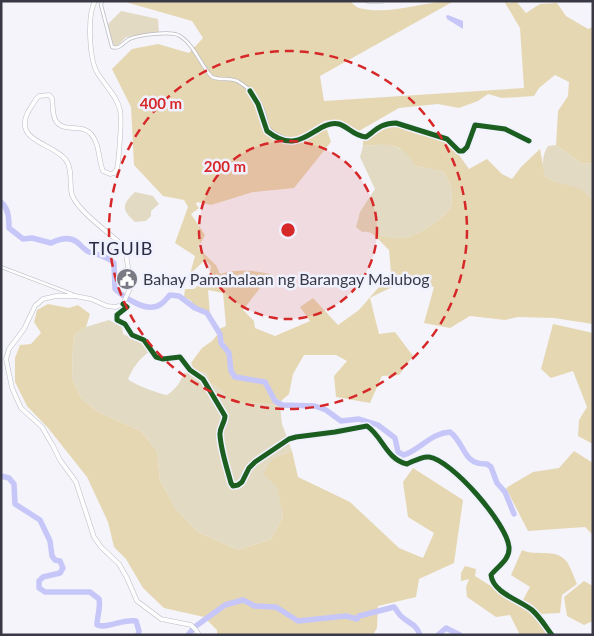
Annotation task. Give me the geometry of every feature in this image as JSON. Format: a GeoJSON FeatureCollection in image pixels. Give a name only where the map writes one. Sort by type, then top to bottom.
{"type":"FeatureCollection","features":[{"type":"Feature","properties":{"kind":"main road"},"geometry":{"type":"LineString","coordinates":[[95,1],[90,21],[92,60],[97,73],[114,95],[120,110],[117,169],[114,173],[110,174],[103,171],[97,145],[88,131],[78,127],[63,127],[57,123],[52,98],[48,95],[41,95],[37,98],[27,115],[25,127],[28,134],[66,160],[72,193],[78,205],[121,244],[126,254],[131,286],[124,302],[116,307],[80,297],[56,296],[43,299],[35,306],[24,329],[9,349],[6,359],[12,388],[21,408],[42,427],[60,460],[76,482],[94,537],[101,547],[119,564],[137,602],[161,619],[191,625],[198,635]]}},
{"type":"Feature","properties":{"kind":"main road"},"geometry":{"type":"LineString","coordinates":[[368,1],[382,1]]}},
{"type":"Feature","properties":{"kind":"street"},"geometry":{"type":"LineString","coordinates":[[102,1],[112,47],[120,47],[131,38],[166,34],[179,36],[188,44],[212,77],[232,79],[250,91],[258,104],[267,131],[283,140],[289,141],[306,138],[325,126],[339,124],[354,134],[366,137],[384,124],[396,123],[447,139],[454,149],[459,151],[463,151],[467,147],[475,126],[505,130],[529,141]]}},
{"type":"Feature","properties":{"kind":"street"},"geometry":{"type":"LineString","coordinates":[[1,267],[80,297]]}},
{"type":"Feature","properties":{"kind":"street"},"geometry":{"type":"LineString","coordinates":[[124,302],[127,307],[117,315],[117,320],[125,324],[132,335],[144,340],[156,357],[163,359],[180,357],[190,370],[200,376],[213,395],[225,416],[219,433],[231,483],[234,486],[242,482],[254,462],[289,439],[296,436],[367,426],[375,433],[395,460],[407,464],[429,457],[439,460],[480,497],[498,524],[509,546],[508,555],[491,575],[492,580],[499,588],[531,609],[552,635]]}},
{"type":"Feature","properties":{"kind":"shaded area"},"geometry":{"type":"Polygon","coordinates":[[[122,1],[350,1],[359,8],[382,10],[454,1],[320,76],[324,101],[524,88],[520,28],[504,1],[509,3],[516,1],[526,13],[540,4],[557,3],[566,16],[588,29],[593,27],[593,164],[581,163],[556,145],[558,111],[568,96],[569,82],[555,75],[539,88],[534,96],[502,98],[488,94],[478,101],[459,108],[438,104],[399,108],[359,131],[340,120],[324,121],[331,142],[294,188],[253,192],[211,205],[197,202],[196,204],[199,208],[191,214],[205,235],[198,248],[216,265],[220,274],[245,271],[271,274],[243,310],[254,321],[255,328],[275,336],[310,321],[300,307],[313,298],[338,325],[359,310],[391,273],[389,250],[370,231],[382,236],[404,238],[424,230],[451,208],[452,189],[444,172],[416,166],[405,152],[399,148],[387,145],[363,146],[363,141],[380,130],[395,126],[417,134],[443,140],[457,152],[469,169],[487,159],[502,174],[512,179],[521,167],[540,149],[545,176],[553,181],[581,189],[593,200],[593,324],[554,318],[518,317],[505,320],[470,316],[450,328],[424,323],[434,287],[407,284],[388,289],[370,298],[379,334],[395,332],[413,356],[399,375],[382,376],[370,403],[336,397],[334,376],[347,361],[336,355],[304,355],[293,374],[289,394],[281,401],[275,397],[263,380],[236,376],[233,373],[231,352],[226,347],[219,329],[226,326],[223,293],[208,290],[210,314],[196,307],[190,300],[184,297],[185,289],[194,289],[210,276],[211,266],[205,260],[190,274],[195,256],[175,243],[188,207],[184,200],[163,196],[134,165],[131,107],[112,69],[132,49],[158,44],[189,53],[203,38],[192,21],[122,1]]]}},
{"type":"Feature","properties":{"kind":"shaded area"},"geometry":{"type":"Polygon","coordinates":[[[121,11],[158,19],[159,34],[126,37],[115,46],[110,39],[108,24],[121,11]]]}},
{"type":"Feature","properties":{"kind":"shaded area"},"geometry":{"type":"Polygon","coordinates":[[[390,144],[408,153],[416,166],[444,172],[452,189],[451,208],[437,221],[421,232],[394,239],[362,232],[356,227],[360,212],[375,189],[360,157],[363,146],[390,144]]]}},
{"type":"Feature","properties":{"kind":"shaded area"},"geometry":{"type":"Polygon","coordinates":[[[556,145],[581,163],[593,164],[593,200],[581,190],[553,181],[545,176],[543,164],[545,153],[548,146],[556,145]]]}},
{"type":"Feature","properties":{"kind":"shaded area"},"geometry":{"type":"Polygon","coordinates":[[[135,192],[153,196],[159,204],[151,211],[151,216],[146,221],[135,222],[126,211],[125,204],[135,192]]]}},
{"type":"Feature","properties":{"kind":"shaded area"},"geometry":{"type":"Polygon","coordinates":[[[48,304],[69,308],[78,305],[90,314],[86,327],[75,334],[72,379],[82,399],[98,412],[141,431],[157,451],[160,480],[175,508],[198,532],[238,550],[271,539],[283,517],[277,487],[263,474],[273,458],[292,451],[298,477],[350,502],[399,548],[423,558],[434,533],[408,517],[403,482],[413,468],[463,500],[454,563],[419,579],[416,597],[378,606],[377,628],[373,635],[217,635],[217,630],[204,617],[164,608],[143,588],[126,559],[114,547],[108,522],[87,477],[48,428],[27,406],[15,382],[15,358],[20,345],[31,344],[41,333],[34,322],[37,310],[48,304]]]}},
{"type":"Feature","properties":{"kind":"shaded area"},"geometry":{"type":"Polygon","coordinates":[[[109,320],[122,327],[123,334],[144,344],[150,351],[132,370],[128,379],[135,383],[152,391],[167,395],[177,386],[184,373],[208,372],[210,383],[222,391],[230,402],[280,406],[282,424],[292,451],[273,458],[283,517],[271,539],[238,550],[198,532],[175,508],[160,480],[157,451],[141,431],[98,412],[82,399],[72,379],[75,334],[86,327],[109,320]]]}},
{"type":"Feature","properties":{"kind":"shaded area"},"geometry":{"type":"Polygon","coordinates":[[[553,324],[593,333],[593,444],[578,436],[579,420],[587,407],[573,371],[551,378],[541,369],[553,324]]]}},
{"type":"Feature","properties":{"kind":"shaded area"},"geometry":{"type":"Polygon","coordinates":[[[219,335],[222,347],[228,353],[230,372],[234,378],[264,383],[268,393],[280,406],[230,402],[222,391],[210,383],[207,372],[195,372],[191,363],[202,348],[219,335]]]}},
{"type":"Feature","properties":{"kind":"shaded area"},"geometry":{"type":"Polygon","coordinates":[[[574,451],[593,463],[593,535],[585,527],[528,531],[506,488],[533,472],[559,468],[574,451]]]}},
{"type":"Feature","properties":{"kind":"shaded area"},"geometry":{"type":"Polygon","coordinates":[[[522,550],[533,553],[552,553],[562,557],[567,562],[577,584],[562,595],[560,613],[539,614],[522,602],[530,587],[511,575],[522,550]]]}},
{"type":"Feature","properties":{"kind":"shaded area"},"geometry":{"type":"Polygon","coordinates":[[[465,566],[476,569],[475,576],[529,610],[550,635],[520,635],[510,615],[496,617],[467,597],[466,587],[469,579],[461,581],[461,573],[465,566]]]}},
{"type":"Feature","properties":{"kind":"shaded area"},"geometry":{"type":"Polygon","coordinates":[[[584,581],[593,586],[593,621],[584,625],[567,616],[564,597],[584,581]]]}},
{"type":"Feature","properties":{"kind":"water"},"geometry":{"type":"Polygon","coordinates":[[[448,15],[463,21],[463,29],[447,19],[446,16],[448,15]]]}},
{"type":"Feature","properties":{"kind":"waterway"},"geometry":{"type":"LineString","coordinates":[[1,202],[7,211],[9,228],[23,239],[32,238],[51,243],[61,239],[71,239],[87,251],[105,257],[114,263],[115,289],[137,304],[156,307],[170,295],[179,296],[195,308],[207,313],[220,334],[221,343],[229,353],[231,371],[235,377],[265,382],[275,401],[282,405],[315,406],[326,410],[341,421],[359,419],[378,425],[395,438],[398,452],[404,455],[437,435],[450,432],[473,461],[487,464],[491,467],[497,483],[505,492],[514,514]]}},
{"type":"Feature","properties":{"kind":"waterway"},"geometry":{"type":"LineString","coordinates":[[1,476],[9,478],[14,484],[15,504],[40,520],[50,541],[52,556],[55,560],[60,561],[63,568],[60,573],[43,577],[39,581],[39,588],[45,592],[90,592],[99,599],[100,606],[97,625],[105,626],[125,621],[136,621],[139,631],[138,635]]}},
{"type":"Feature","properties":{"kind":"waterway"},"geometry":{"type":"LineString","coordinates":[[196,626],[225,605],[243,600],[255,606],[276,607],[298,621],[346,616],[357,619],[359,616],[394,607],[401,616],[415,626],[420,635]]}},
{"type":"Feature","properties":{"kind":"waterway"},"geometry":{"type":"LineString","coordinates":[[438,635],[446,628],[460,635]]}},
{"type":"Feature","properties":{"kind":"waterway"},"geometry":{"type":"LineString","coordinates":[[188,635],[193,629]]}},
{"type":"Feature","properties":{"kind":"cycle path"},"geometry":{"type":"LineString","coordinates":[[250,91],[258,104],[267,131],[279,139],[290,141],[299,140],[330,124],[339,124],[358,135],[366,137],[383,125],[391,123],[447,139],[459,151],[463,151],[467,147],[475,125],[505,129],[529,141]]}},
{"type":"Feature","properties":{"kind":"cycle path"},"geometry":{"type":"LineString","coordinates":[[123,304],[127,307],[117,315],[117,320],[125,324],[132,335],[144,340],[156,357],[163,359],[180,357],[190,370],[203,379],[225,416],[220,432],[221,441],[233,486],[242,482],[249,468],[255,462],[289,439],[367,426],[394,458],[407,464],[426,457],[439,461],[451,469],[477,494],[499,524],[509,547],[508,556],[491,575],[493,581],[508,596],[532,610],[552,635]]}},
{"type":"Feature","properties":{"kind":"place","name":"Bahay Pamahalaan ng Barangay Malubog"},"geometry":{"type":"Point","coordinates":[127,279]}},
{"type":"Feature","properties":{"kind":"district","name":"TIGUIB"},"geometry":{"type":"Point","coordinates":[121,249]}}]}
